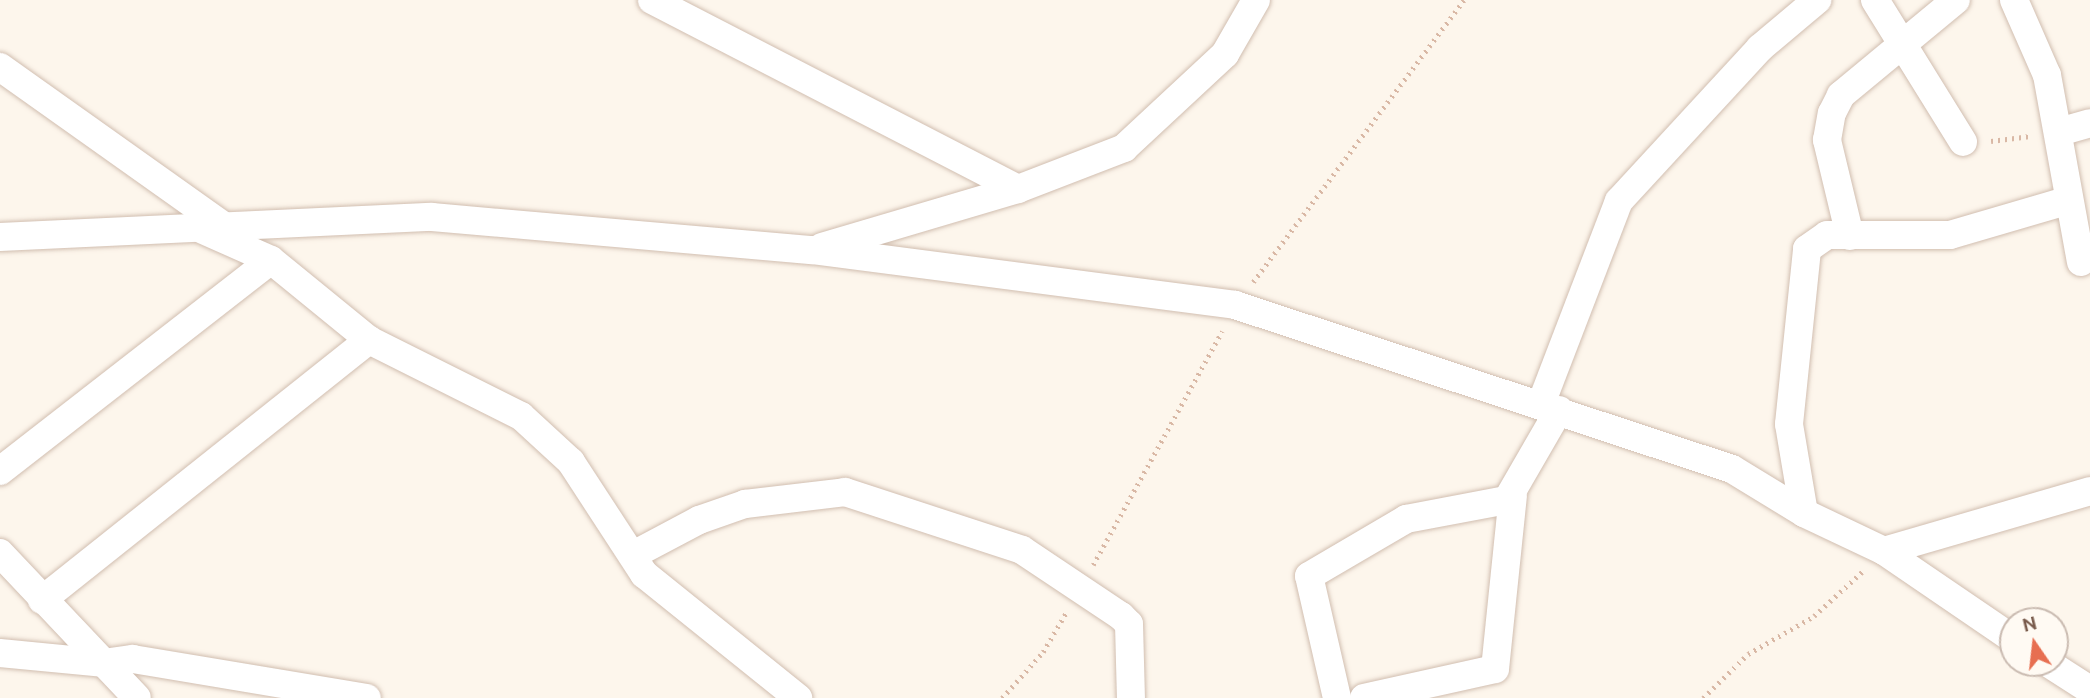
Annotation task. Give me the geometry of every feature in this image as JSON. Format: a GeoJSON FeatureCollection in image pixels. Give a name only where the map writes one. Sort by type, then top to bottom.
{"type":"FeatureCollection","features":[{"type":"Feature","properties":{"kind":"street"},"geometry":{"type":"LineString","coordinates":[[652,0],[1018,189]]}},
{"type":"Feature","properties":{"kind":"street"},"geometry":{"type":"LineString","coordinates":[[813,250],[1018,189],[1124,148],[1225,54],[1256,0]]}},
{"type":"Feature","properties":{"kind":"street"},"geometry":{"type":"LineString","coordinates":[[1364,698],[1495,669],[1513,496],[1550,407],[1619,201],[1760,48],[1817,0]]}},
{"type":"Feature","properties":{"kind":"street"},"geometry":{"type":"LineString","coordinates":[[1875,0],[1963,142]]}},
{"type":"Feature","properties":{"kind":"street"},"geometry":{"type":"LineString","coordinates":[[1850,236],[1826,139],[1832,113],[1841,95],[1956,0]]}},
{"type":"Feature","properties":{"kind":"street"},"geometry":{"type":"LineString","coordinates":[[2014,0],[2043,62],[2059,132],[2066,201],[2081,262]]}},
{"type":"Feature","properties":{"kind":"street"},"geometry":{"type":"LineString","coordinates":[[0,67],[210,227],[271,260],[369,340],[521,416],[571,462],[645,574],[798,698]]}},
{"type":"Feature","properties":{"kind":"street"},"geometry":{"type":"LineString","coordinates":[[2059,132],[2090,123]]}},
{"type":"Feature","properties":{"kind":"street"},"geometry":{"type":"LineString","coordinates":[[1804,513],[1788,424],[1807,249],[1818,237],[1950,235],[2066,201]]}},
{"type":"Feature","properties":{"kind":"street"},"geometry":{"type":"LineString","coordinates":[[0,237],[432,216],[813,250],[1236,305],[1732,469],[1804,513],[1884,551],[1999,629]]}},
{"type":"Feature","properties":{"kind":"street"},"geometry":{"type":"LineString","coordinates":[[0,471],[271,260]]}},
{"type":"Feature","properties":{"kind":"street"},"geometry":{"type":"LineString","coordinates":[[42,600],[369,340]]}},
{"type":"Feature","properties":{"kind":"street"},"geometry":{"type":"LineString","coordinates":[[633,555],[725,511],[833,490],[1022,550],[1129,624],[1131,698]]}},
{"type":"Feature","properties":{"kind":"street"},"geometry":{"type":"LineString","coordinates":[[1884,551],[2090,491]]}},
{"type":"Feature","properties":{"kind":"street"},"geometry":{"type":"LineString","coordinates":[[1337,698],[1309,576],[1406,519],[1513,496]]}},
{"type":"Feature","properties":{"kind":"street"},"geometry":{"type":"LineString","coordinates":[[0,553],[137,698]]}},
{"type":"Feature","properties":{"kind":"street"},"geometry":{"type":"LineString","coordinates":[[0,653],[103,663],[133,659],[368,698]]}},
{"type":"Feature","properties":{"kind":"street"},"geometry":{"type":"LineString","coordinates":[[2069,676],[2090,690]]}},
{"type":"Feature","properties":{"kind":"path"},"geometry":{"type":"LineString","coordinates":[[1002,698],[1043,652],[1080,590],[1236,305],[1464,0]]}},
{"type":"Feature","properties":{"kind":"path"},"geometry":{"type":"LineString","coordinates":[[1963,142],[2059,132]]}},
{"type":"Feature","properties":{"kind":"path"},"geometry":{"type":"LineString","coordinates":[[1703,698],[1748,654],[1814,616],[1884,551]]}}]}
